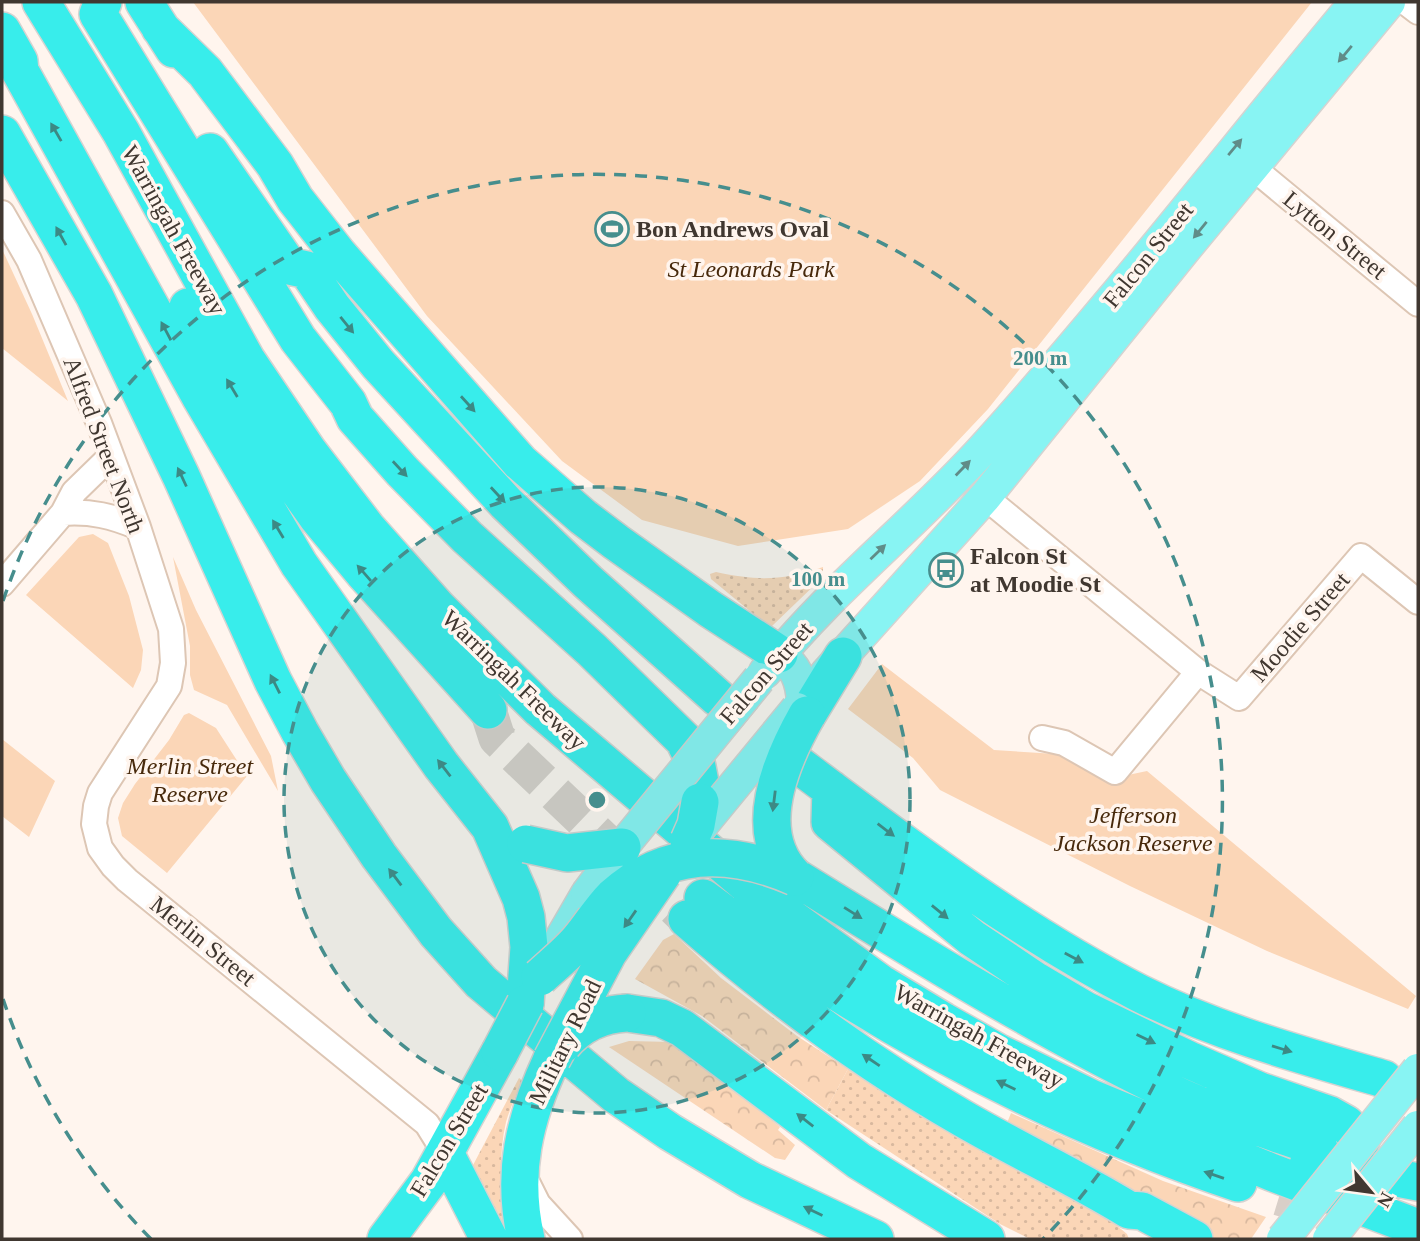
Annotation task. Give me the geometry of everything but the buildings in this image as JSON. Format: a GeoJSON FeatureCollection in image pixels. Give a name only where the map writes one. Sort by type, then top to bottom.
{"type":"FeatureCollection","features":[{"type":"Feature","properties":{"kind":"highway","name":"Warringah Freeway"},"geometry":{"type":"LineString","coordinates":[[15,2],[104,152],[223,373],[269,449],[318,518],[363,572],[488,710]]}},
{"type":"Feature","properties":{"kind":"highway","name":"Warringah Freeway"},"geometry":{"type":"LineString","coordinates":[[41,2],[121,132],[207,293],[246,359],[308,451],[354,511],[438,608],[540,709],[748,886],[880,983],[943,1021],[1011,1059],[1091,1098],[1418,1228]]}},
{"type":"Feature","properties":{"kind":"highway","name":"Warringah Freeway"},"geometry":{"type":"LineString","coordinates":[[63,2],[268,366],[359,492],[448,596],[499,649],[643,779]]}},
{"type":"Feature","properties":{"kind":"highway"},"geometry":{"type":"LineString","coordinates":[[103,2],[99,14],[298,339],[348,403],[355,418],[432,502],[592,650],[684,740],[694,758],[701,788],[700,802]]}},
{"type":"Feature","properties":{"kind":"highway"},"geometry":{"type":"LineString","coordinates":[[112,2],[195,130],[289,266],[307,270]]}},
{"type":"Feature","properties":{"kind":"highway"},"geometry":{"type":"LineString","coordinates":[[152,15],[305,253],[307,270],[332,307],[378,364],[506,503],[588,582],[718,698]]}},
{"type":"Feature","properties":{"kind":"highway"},"geometry":{"type":"LineString","coordinates":[[152,15],[205,72],[275,165],[295,199],[338,254],[520,462],[583,517],[710,610],[769,666]]}},
{"type":"Feature","properties":{"kind":"highway"},"geometry":{"type":"LineString","coordinates":[[2,31],[19,61],[11,62],[143,288],[200,396],[299,564],[421,738],[507,843],[528,932],[532,990]]}},
{"type":"Feature","properties":{"kind":"highway"},"geometry":{"type":"LineString","coordinates":[[102,70],[122,87],[153,142],[234,270],[302,365],[341,411],[355,418]]}},
{"type":"Feature","properties":{"kind":"highway"},"geometry":{"type":"LineString","coordinates":[[2,134],[99,306],[181,476],[273,681],[300,732],[328,780],[379,856],[436,932],[481,982],[627,1102],[670,1132],[750,1180],[875,1239]]}},
{"type":"Feature","properties":{"kind":"highway"},"geometry":{"type":"LineString","coordinates":[[786,883],[783,864],[776,849],[772,808],[802,708],[843,656]]}},
{"type":"Feature","properties":{"kind":"highway"},"geometry":{"type":"LineString","coordinates":[[800,766],[909,847],[1031,932],[1140,993],[1244,1037],[1401,1075]]}},
{"type":"Feature","properties":{"kind":"highway"},"geometry":{"type":"LineString","coordinates":[[831,789],[831,822],[992,952],[1085,1010],[1260,1091],[1330,1115],[1346,1124],[1361,1141]]}},
{"type":"Feature","properties":{"kind":"highway","name":"Military Road"},"geometry":{"type":"LineString","coordinates":[[526,1239],[520,1196],[520,1165],[525,1128],[545,1073],[608,953],[696,825],[700,802]]}},
{"type":"Feature","properties":{"kind":"highway"},"geometry":{"type":"LineString","coordinates":[[507,843],[567,853],[622,847]]}},
{"type":"Feature","properties":{"kind":"highway"},"geometry":{"type":"LineString","coordinates":[[532,990],[615,896],[679,853],[694,858],[724,857],[764,864],[786,883],[922,956],[1063,1037],[1175,1094],[1236,1120],[1320,1148]]}},
{"type":"Feature","properties":{"kind":"highway","name":"Warringah Freeway"},"geometry":{"type":"LineString","coordinates":[[786,883],[880,963],[951,1009],[1077,1075],[1258,1146],[1327,1165],[1418,1182]]}},
{"type":"Feature","properties":{"kind":"highway","name":"Warringah Freeway"},"geometry":{"type":"LineString","coordinates":[[1132,1217],[960,1117],[801,1014],[750,974],[695,909],[903,1031],[984,1074],[1076,1119],[1145,1148],[1279,1197]]}},
{"type":"Feature","properties":{"kind":"highway","name":"Falcon Street"},"geometry":{"type":"LineString","coordinates":[[386,1239],[429,1181],[474,1103],[532,990]]}},
{"type":"Feature","properties":{"kind":"highway"},"geometry":{"type":"LineString","coordinates":[[545,1073],[569,1037],[585,1024],[614,1014],[661,1018],[682,1028],[859,1161],[986,1239]]}},
{"type":"Feature","properties":{"kind":"highway","name":"Warringah Freeway"},"geometry":{"type":"LineString","coordinates":[[1198,1141],[1314,1173],[1418,1193]]}},
{"type":"Feature","properties":{"kind":"highway"},"geometry":{"type":"LineString","coordinates":[[445,1153],[489,1239]]}},
{"type":"Feature","properties":{"kind":"highway"},"geometry":{"type":"LineString","coordinates":[[1132,1217],[1142,1211],[1194,1239]]}},
{"type":"Feature","properties":{"kind":"main road","name":"Falcon Street"},"geometry":{"type":"LineString","coordinates":[[532,990],[587,894],[769,666],[841,587],[990,440],[1084,333],[1356,2]]}},
{"type":"Feature","properties":{"kind":"main road","name":"Falcon Street"},"geometry":{"type":"LineString","coordinates":[[843,656],[985,497],[1389,2]]}},
{"type":"Feature","properties":{"kind":"main road"},"geometry":{"type":"LineString","coordinates":[[769,666],[793,666],[802,684],[802,708]]}},
{"type":"Feature","properties":{"kind":"main road","name":"Falcon Street"},"geometry":{"type":"LineString","coordinates":[[679,853],[744,772],[802,708]]}},
{"type":"Feature","properties":{"kind":"main road"},"geometry":{"type":"LineString","coordinates":[[622,847],[657,829],[744,772]]}},
{"type":"Feature","properties":{"kind":"main road"},"geometry":{"type":"LineString","coordinates":[[1283,1239],[1361,1141],[1401,1075]]}},
{"type":"Feature","properties":{"kind":"main road"},"geometry":{"type":"LineString","coordinates":[[1329,1239],[1418,1127]]}},
{"type":"Feature","properties":{"kind":"main road"},"geometry":{"type":"LineString","coordinates":[[1318,1239],[1358,1205],[1367,1164],[1361,1141]]}},
{"type":"Feature","properties":{"kind":"street"},"geometry":{"type":"LineString","coordinates":[[1405,2],[1418,12]]}},
{"type":"Feature","properties":{"kind":"street","name":"Lytton Street"},"geometry":{"type":"LineString","coordinates":[[1252,167],[1418,304]]}},
{"type":"Feature","properties":{"kind":"street","name":"Alfred Street North"},"geometry":{"type":"LineString","coordinates":[[2,214],[29,260],[44,293],[138,527],[172,629],[173,663],[169,686]]}},
{"type":"Feature","properties":{"kind":"street"},"geometry":{"type":"LineString","coordinates":[[2,583],[63,513],[74,492],[111,456]]}},
{"type":"Feature","properties":{"kind":"street","name":"Moodie Street"},"geometry":{"type":"LineString","coordinates":[[985,497],[1198,672],[1239,698],[1361,556],[1418,602]]}},
{"type":"Feature","properties":{"kind":"street"},"geometry":{"type":"LineString","coordinates":[[63,513],[104,514],[138,527]]}},
{"type":"Feature","properties":{"kind":"street"},"geometry":{"type":"LineString","coordinates":[[1042,738],[1064,743],[1115,772],[1198,672]]}},
{"type":"Feature","properties":{"kind":"street","name":"Merlin Street"},"geometry":{"type":"LineString","coordinates":[[169,686],[100,793],[94,824],[100,848],[127,880],[433,1130],[445,1153]]}},
{"type":"Feature","properties":{"kind":"street"},"geometry":{"type":"LineString","coordinates":[[416,1115],[428,1120],[443,1119],[460,1114],[474,1103]]}},
{"type":"Feature","properties":{"kind":"street"},"geometry":{"type":"LineString","coordinates":[[520,1165],[538,1204],[570,1239]]}},
{"type":"Feature","properties":{"kind":"green space","name":"St Leonards Park"},"geometry":{"type":"Polygon","coordinates":[[[193,2],[1312,2],[988,409],[920,481],[848,529],[738,546],[642,520],[562,461],[427,316],[193,2]]]}},
{"type":"Feature","properties":{"kind":"green space"},"geometry":{"type":"Polygon","coordinates":[[[2,249],[32,314],[68,401],[2,348],[2,249]]]}},
{"type":"Feature","properties":{"kind":"green space"},"geometry":{"type":"Polygon","coordinates":[[[93,534],[108,543],[129,596],[143,650],[141,670],[133,688],[26,595],[79,537],[93,534]]]}},
{"type":"Feature","properties":{"kind":"green space"},"geometry":{"type":"Polygon","coordinates":[[[173,557],[196,610],[271,756],[278,791],[227,705],[194,690],[190,675],[190,646],[173,557]]]}},
{"type":"Feature","properties":{"kind":"green space"},"geometry":{"type":"Polygon","coordinates":[[[823,567],[823,577],[772,626],[768,626],[711,579],[710,574],[716,572],[770,578],[795,575],[823,567]]]}},
{"type":"Feature","properties":{"kind":"green space","name":"Jefferson Jackson Reserve"},"geometry":{"type":"Polygon","coordinates":[[[882,664],[994,750],[1072,755],[1128,775],[1147,771],[1416,996],[1408,1009],[1267,951],[1130,886],[940,790],[913,758],[848,709],[882,664]]]}},
{"type":"Feature","properties":{"kind":"green space","name":"Merlin Street Reserve"},"geometry":{"type":"Polygon","coordinates":[[[189,713],[216,728],[247,776],[167,873],[122,836],[118,818],[123,803],[135,784],[169,740],[184,715],[189,713]]]}},
{"type":"Feature","properties":{"kind":"green space"},"geometry":{"type":"Polygon","coordinates":[[[2,739],[55,781],[29,837],[2,816],[2,739]]]}},
{"type":"Feature","properties":{"kind":"green space"},"geometry":{"type":"Polygon","coordinates":[[[674,934],[721,978],[797,1036],[848,1069],[826,1110],[702,1016],[635,979],[663,940],[674,934]]]}},
{"type":"Feature","properties":{"kind":"green space"},"geometry":{"type":"Polygon","coordinates":[[[629,1041],[672,1042],[716,1074],[780,1127],[778,1130],[795,1145],[785,1160],[775,1158],[609,1047],[629,1041]]]}},
{"type":"Feature","properties":{"kind":"green space"},"geometry":{"type":"Polygon","coordinates":[[[848,1069],[912,1111],[1091,1204],[1127,1234],[1129,1239],[1030,1239],[1000,1224],[826,1110],[848,1069]]]}},
{"type":"Feature","properties":{"kind":"green space"},"geometry":{"type":"Polygon","coordinates":[[[519,1078],[522,1080],[503,1137],[501,1180],[506,1239],[472,1167],[519,1078]]]}},
{"type":"Feature","properties":{"kind":"green space"},"geometry":{"type":"Polygon","coordinates":[[[1011,1113],[1163,1181],[1266,1217],[1251,1239],[1212,1239],[1007,1123],[1011,1113]]]}},
{"type":"Feature","properties":{"kind":"tunnel"},"geometry":{"type":"LineString","coordinates":[[718,698],[795,762]]}},
{"type":"Feature","properties":{"kind":"tunnel"},"geometry":{"type":"LineString","coordinates":[[488,710],[497,738],[687,919]]}},
{"type":"Feature","properties":{"kind":"tunnel"},"geometry":{"type":"LineString","coordinates":[[1279,1197],[1341,1216]]}},
{"type":"Feature","properties":{"kind":"place","name":"Bon Andrews Oval"},"geometry":{"type":"Point","coordinates":[612,229]}},
{"type":"Feature","properties":{"kind":"place","name":"Falcon St at Moodie St"},"geometry":{"type":"Point","coordinates":[946,570]}}]}
